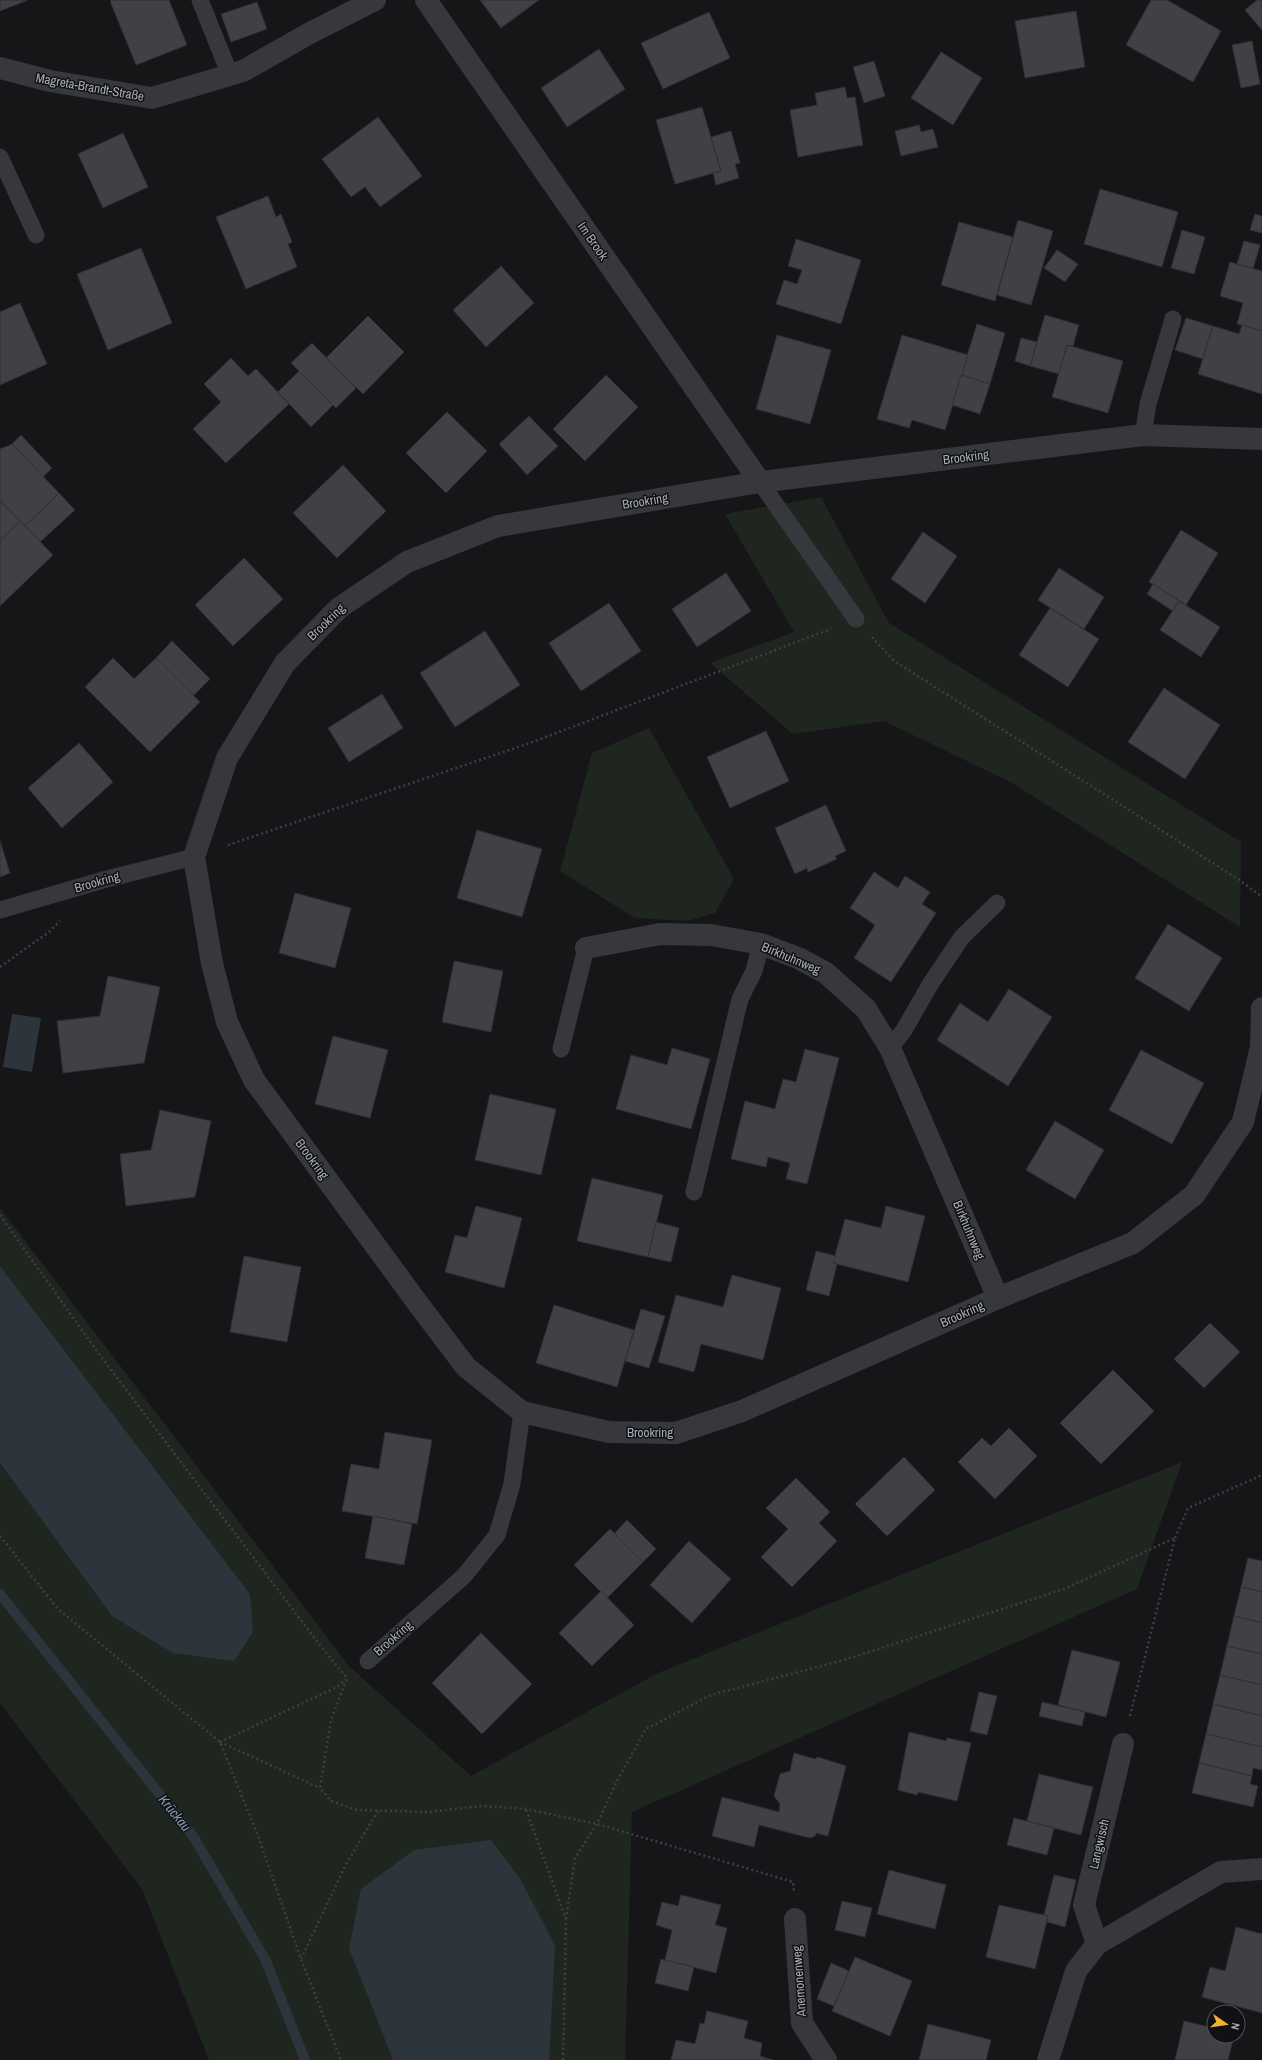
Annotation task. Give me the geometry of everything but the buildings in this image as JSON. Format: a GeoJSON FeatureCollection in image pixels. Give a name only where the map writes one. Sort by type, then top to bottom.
{"type":"FeatureCollection","features":[{"type":"Feature","properties":{"kind":"street","name":"Magreta-Brandt-Straße"},"geometry":{"type":"LineString","coordinates":[[0,68],[50,81],[152,98],[243,71],[310,33],[375,0]]}},
{"type":"Feature","properties":{"kind":"street","name":"Im Brook"},"geometry":{"type":"LineString","coordinates":[[426,0],[760,482]]}},
{"type":"Feature","properties":{"kind":"street","name":"Brookring"},"geometry":{"type":"LineString","coordinates":[[1262,440],[1143,435],[760,482],[498,526],[407,562],[339,608],[285,663],[227,758],[194,857],[212,963],[227,1022],[254,1080],[466,1367],[522,1412],[609,1432],[676,1433],[742,1411],[998,1298],[1133,1243],[1194,1195],[1242,1122],[1261,1047],[1262,1008]]}},
{"type":"Feature","properties":{"kind":"street","name":"Birkhuhnweg"},"geometry":{"type":"LineString","coordinates":[[586,948],[660,934],[711,935],[761,944],[798,958],[826,973],[866,1010],[890,1048],[998,1298]]}},
{"type":"Feature","properties":{"kind":"street","name":"Langwisch"},"geometry":{"type":"LineString","coordinates":[[1097,1944],[1084,1905],[1123,1744]]}},
{"type":"Feature","properties":{"kind":"street"},"geometry":{"type":"LineString","coordinates":[[1048,2060],[1076,1971],[1097,1944],[1221,1872],[1262,1869]]}},
{"type":"Feature","properties":{"kind":"street","name":"Anemonenweg"},"geometry":{"type":"LineString","coordinates":[[795,1918],[802,2023],[826,2060]]}},
{"type":"Feature","properties":{"kind":"lane"},"geometry":{"type":"LineString","coordinates":[[200,0],[230,75]]}},
{"type":"Feature","properties":{"kind":"lane"},"geometry":{"type":"LineString","coordinates":[[0,157],[36,235]]}},
{"type":"Feature","properties":{"kind":"lane"},"geometry":{"type":"LineString","coordinates":[[1143,435],[1148,404],[1173,319]]}},
{"type":"Feature","properties":{"kind":"lane"},"geometry":{"type":"LineString","coordinates":[[760,482],[856,619]]}},
{"type":"Feature","properties":{"kind":"lane","name":"Brookring"},"geometry":{"type":"LineString","coordinates":[[0,910],[103,880],[194,857]]}},
{"type":"Feature","properties":{"kind":"lane"},"geometry":{"type":"LineString","coordinates":[[890,1048],[904,1030],[931,983],[962,937],[997,903]]}},
{"type":"Feature","properties":{"kind":"lane"},"geometry":{"type":"LineString","coordinates":[[694,1192],[740,999],[754,971],[761,944]]}},
{"type":"Feature","properties":{"kind":"lane","name":"Birkhuhnweg"},"geometry":{"type":"LineString","coordinates":[[561,1049],[586,948]]}},
{"type":"Feature","properties":{"kind":"lane","name":"Brookring"},"geometry":{"type":"LineString","coordinates":[[368,1660],[464,1576],[497,1535],[512,1484],[522,1412]]}},
{"type":"Feature","properties":{"kind":"path"},"geometry":{"type":"LineString","coordinates":[[194,857],[530,743],[856,619],[894,661],[1231,875],[1262,897]]}},
{"type":"Feature","properties":{"kind":"path"},"geometry":{"type":"LineString","coordinates":[[0,967],[49,932],[65,916]]}},
{"type":"Feature","properties":{"kind":"path"},"geometry":{"type":"LineString","coordinates":[[0,1215],[99,1354],[319,1644],[347,1678]]}},
{"type":"Feature","properties":{"kind":"path"},"geometry":{"type":"LineString","coordinates":[[1123,1744],[1175,1538],[1188,1508],[1262,1475]]}},
{"type":"Feature","properties":{"kind":"path"},"geometry":{"type":"LineString","coordinates":[[0,1536],[58,1610],[220,1742],[320,1788],[331,1801],[357,1810],[428,1812],[481,1806],[526,1810],[597,1824],[793,1882],[795,1918]]}},
{"type":"Feature","properties":{"kind":"path"},"geometry":{"type":"LineString","coordinates":[[563,2060],[566,1919],[575,1858],[597,1824],[618,1779],[646,1729],[710,1695],[844,1660],[1064,1589],[1175,1538]]}},
{"type":"Feature","properties":{"kind":"path"},"geometry":{"type":"LineString","coordinates":[[220,1742],[337,1687],[368,1660]]}},
{"type":"Feature","properties":{"kind":"path"},"geometry":{"type":"LineString","coordinates":[[320,1788],[331,1720],[347,1678]]}},
{"type":"Feature","properties":{"kind":"path"},"geometry":{"type":"LineString","coordinates":[[220,1742],[258,1836],[301,1959],[341,2060]]}},
{"type":"Feature","properties":{"kind":"path"},"geometry":{"type":"LineString","coordinates":[[301,1959],[346,1864],[378,1810]]}},
{"type":"Feature","properties":{"kind":"path"},"geometry":{"type":"LineString","coordinates":[[526,1810],[566,1919]]}},
{"type":"Feature","properties":{"kind":"shaded area"},"geometry":{"type":"Polygon","coordinates":[[[821,497],[889,623],[1241,842],[1240,927],[1012,783],[884,721],[793,734],[710,663],[794,632],[725,514],[821,497]]]}},
{"type":"Feature","properties":{"kind":"shaded area"},"geometry":{"type":"Polygon","coordinates":[[[649,728],[734,879],[715,913],[688,921],[635,918],[560,871],[592,753],[649,728]]]}},
{"type":"Feature","properties":{"kind":"shaded area"},"geometry":{"type":"Polygon","coordinates":[[[12,1014],[41,1018],[32,1072],[3,1067],[12,1014]]]}},
{"type":"Feature","properties":{"kind":"shaded area"},"geometry":{"type":"Polygon","coordinates":[[[0,1208],[349,1666],[471,1776],[658,1673],[1182,1462],[1137,1589],[632,1812],[625,2060],[549,2060],[549,2057],[349,1949],[393,2060],[209,2060],[142,1889],[0,1703],[0,1463],[112,1616],[250,1594],[0,1266],[0,1208]]]}},
{"type":"Feature","properties":{"kind":"shaded area"},"geometry":{"type":"Polygon","coordinates":[[[0,1266],[250,1594],[253,1632],[234,1661],[173,1653],[112,1616],[0,1463],[0,1266]]]}},
{"type":"Feature","properties":{"kind":"shaded area"},"geometry":{"type":"Polygon","coordinates":[[[491,1840],[521,1880],[555,1946],[549,2060],[393,2060],[349,1949],[361,1889],[414,1850],[491,1840]]]}},
{"type":"Feature","properties":{"kind":"waterway","name":"Krückau"},"geometry":{"type":"LineString","coordinates":[[0,1594],[193,1836],[266,1961],[305,2060]]}}]}
